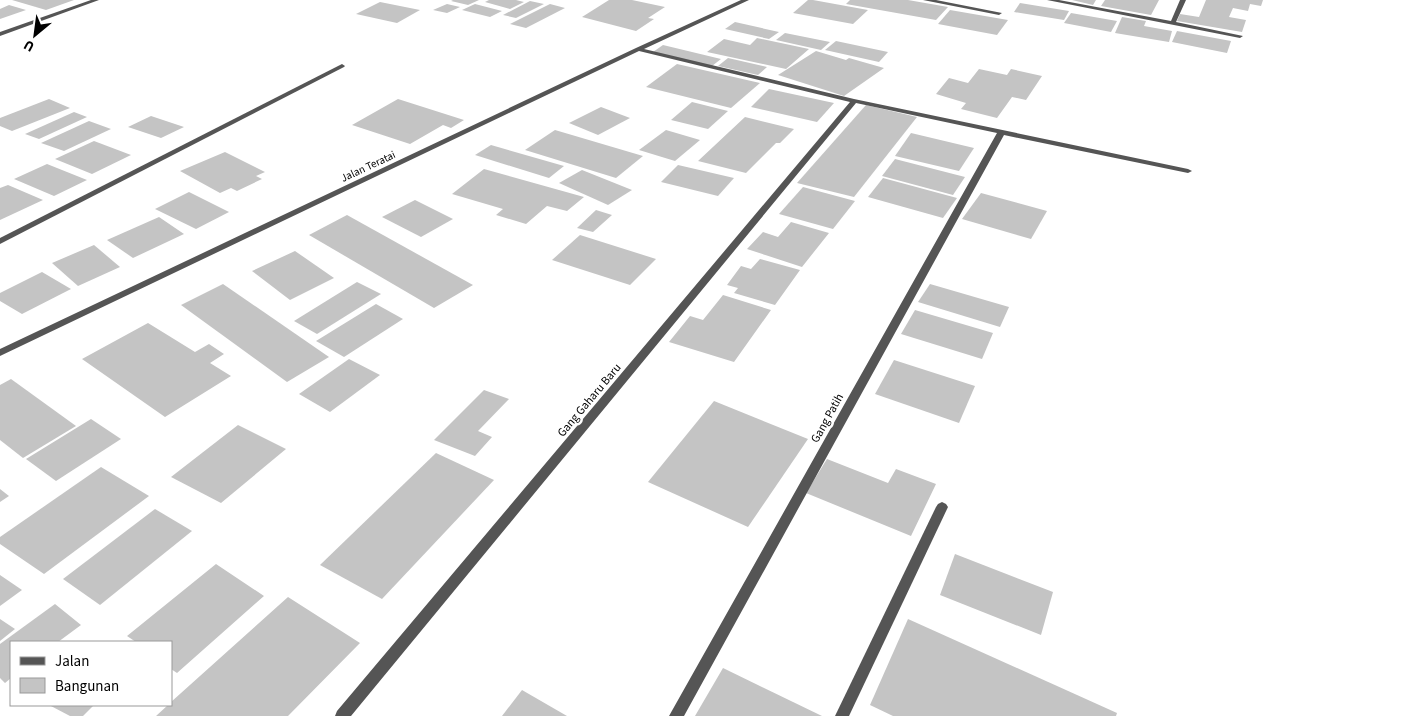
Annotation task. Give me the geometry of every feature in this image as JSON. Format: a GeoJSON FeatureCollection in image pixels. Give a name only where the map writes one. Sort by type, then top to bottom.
{"type":"FeatureCollection","features":[{"type":"Feature","properties":{"kind":"street"},"geometry":{"type":"LineString","coordinates":[[0,34],[96,0]]}},
{"type":"Feature","properties":{"kind":"street","name":"Jalan Teratai"},"geometry":{"type":"LineString","coordinates":[[0,353],[638,49],[746,0]]}},
{"type":"Feature","properties":{"kind":"street"},"geometry":{"type":"LineString","coordinates":[[926,0],[1000,13]]}},
{"type":"Feature","properties":{"kind":"street"},"geometry":{"type":"LineString","coordinates":[[1050,0],[1240,36]]}},
{"type":"Feature","properties":{"kind":"street"},"geometry":{"type":"LineString","coordinates":[[1173,23],[1183,0]]}},
{"type":"Feature","properties":{"kind":"street"},"geometry":{"type":"LineString","coordinates":[[638,49],[854,101],[1188,171]]}},
{"type":"Feature","properties":{"kind":"street"},"geometry":{"type":"LineString","coordinates":[[0,241],[342,66]]}},
{"type":"Feature","properties":{"kind":"street","name":"Gang Gaharu Baru"},"geometry":{"type":"LineString","coordinates":[[342,716],[854,101]]}},
{"type":"Feature","properties":{"kind":"street","name":"Gang Patih"},"geometry":{"type":"LineString","coordinates":[[676,716],[1002,133]]}},
{"type":"Feature","properties":{"kind":"street"},"geometry":{"type":"LineString","coordinates":[[842,716],[942,507]]}},
{"type":"Feature","properties":{"kind":"building"},"geometry":{"type":"Polygon","coordinates":[[[12,0],[74,0],[46,10],[12,0]]]}},
{"type":"Feature","properties":{"kind":"building"},"geometry":{"type":"Polygon","coordinates":[[[479,0],[468,5],[451,1],[479,0]]]}},
{"type":"Feature","properties":{"kind":"building"},"geometry":{"type":"Polygon","coordinates":[[[489,0],[516,0],[524,2],[510,9],[485,2],[489,0]]]}},
{"type":"Feature","properties":{"kind":"building"},"geometry":{"type":"Polygon","coordinates":[[[609,0],[632,0],[665,7],[648,18],[654,19],[636,31],[582,17],[609,0]]]}},
{"type":"Feature","properties":{"kind":"building"},"geometry":{"type":"Polygon","coordinates":[[[808,0],[868,10],[853,24],[793,13],[808,0]]]}},
{"type":"Feature","properties":{"kind":"building"},"geometry":{"type":"Polygon","coordinates":[[[850,0],[908,0],[948,7],[936,20],[846,4],[850,0]]]}},
{"type":"Feature","properties":{"kind":"building"},"geometry":{"type":"Polygon","coordinates":[[[1072,0],[1096,0],[1093,5],[1072,0]]]}},
{"type":"Feature","properties":{"kind":"building"},"geometry":{"type":"Polygon","coordinates":[[[1105,0],[1159,0],[1151,15],[1101,6],[1105,0]]]}},
{"type":"Feature","properties":{"kind":"building"},"geometry":{"type":"Polygon","coordinates":[[[1206,0],[1263,0],[1261,6],[1250,4],[1248,11],[1233,8],[1229,17],[1246,20],[1242,32],[1177,21],[1180,14],[1199,17],[1206,0]]]}},
{"type":"Feature","properties":{"kind":"building"},"geometry":{"type":"Polygon","coordinates":[[[530,1],[544,4],[516,18],[503,15],[530,1]]]}},
{"type":"Feature","properties":{"kind":"building"},"geometry":{"type":"Polygon","coordinates":[[[380,2],[420,10],[397,23],[356,14],[380,2]]]}},
{"type":"Feature","properties":{"kind":"building"},"geometry":{"type":"Polygon","coordinates":[[[1020,3],[1069,11],[1064,20],[1014,12],[1020,3]]]}},
{"type":"Feature","properties":{"kind":"building"},"geometry":{"type":"Polygon","coordinates":[[[447,4],[460,7],[447,13],[433,10],[447,4]]]}},
{"type":"Feature","properties":{"kind":"building"},"geometry":{"type":"Polygon","coordinates":[[[475,4],[502,11],[490,17],[462,10],[475,4]]]}},
{"type":"Feature","properties":{"kind":"building"},"geometry":{"type":"Polygon","coordinates":[[[550,4],[565,8],[526,28],[510,24],[550,4]]]}},
{"type":"Feature","properties":{"kind":"building"},"geometry":{"type":"Polygon","coordinates":[[[9,5],[26,10],[0,19],[0,9],[9,5]]]}},
{"type":"Feature","properties":{"kind":"building"},"geometry":{"type":"Polygon","coordinates":[[[950,10],[1008,20],[997,35],[938,24],[950,10]]]}},
{"type":"Feature","properties":{"kind":"building"},"geometry":{"type":"Polygon","coordinates":[[[1071,13],[1117,21],[1111,32],[1064,23],[1071,13]]]}},
{"type":"Feature","properties":{"kind":"building"},"geometry":{"type":"Polygon","coordinates":[[[1122,17],[1146,21],[1144,26],[1172,31],[1169,42],[1115,33],[1122,17]]]}},
{"type":"Feature","properties":{"kind":"building"},"geometry":{"type":"Polygon","coordinates":[[[735,22],[779,32],[769,39],[725,29],[735,22]]]}},
{"type":"Feature","properties":{"kind":"building"},"geometry":{"type":"Polygon","coordinates":[[[1177,31],[1231,41],[1227,53],[1172,42],[1177,31]]]}},
{"type":"Feature","properties":{"kind":"building"},"geometry":{"type":"Polygon","coordinates":[[[785,33],[830,42],[821,50],[776,40],[785,33]]]}},
{"type":"Feature","properties":{"kind":"building"},"geometry":{"type":"Polygon","coordinates":[[[757,38],[809,49],[786,69],[707,52],[724,39],[750,45],[757,38]]]}},
{"type":"Feature","properties":{"kind":"building"},"geometry":{"type":"Polygon","coordinates":[[[836,41],[888,52],[879,62],[825,50],[836,41]]]}},
{"type":"Feature","properties":{"kind":"building"},"geometry":{"type":"Polygon","coordinates":[[[663,45],[721,59],[712,66],[653,52],[663,45]]]}},
{"type":"Feature","properties":{"kind":"building"},"geometry":{"type":"Polygon","coordinates":[[[816,51],[884,68],[844,96],[778,75],[816,51]]]}},
{"type":"Feature","properties":{"kind":"building"},"geometry":{"type":"Polygon","coordinates":[[[728,58],[767,67],[758,75],[718,66],[728,58]]]}},
{"type":"Feature","properties":{"kind":"building"},"geometry":{"type":"Polygon","coordinates":[[[677,64],[760,83],[731,108],[646,87],[677,64]]]}},
{"type":"Feature","properties":{"kind":"building"},"geometry":{"type":"Polygon","coordinates":[[[979,69],[1007,75],[1011,69],[1042,76],[1026,100],[1012,97],[997,118],[961,109],[966,103],[936,94],[949,78],[968,83],[979,69]]]}},
{"type":"Feature","properties":{"kind":"building"},"geometry":{"type":"Polygon","coordinates":[[[769,89],[834,103],[817,122],[751,107],[769,89]]]}},
{"type":"Feature","properties":{"kind":"building"},"geometry":{"type":"Polygon","coordinates":[[[49,99],[70,108],[12,131],[0,126],[0,118],[49,99]]]}},
{"type":"Feature","properties":{"kind":"building"},"geometry":{"type":"Polygon","coordinates":[[[398,99],[464,120],[451,128],[443,125],[410,144],[352,125],[398,99]]]}},
{"type":"Feature","properties":{"kind":"building"},"geometry":{"type":"Polygon","coordinates":[[[692,102],[728,111],[708,129],[671,120],[692,102]]]}},
{"type":"Feature","properties":{"kind":"building"},"geometry":{"type":"Polygon","coordinates":[[[866,105],[917,117],[854,197],[797,183],[866,105]]]}},
{"type":"Feature","properties":{"kind":"building"},"geometry":{"type":"Polygon","coordinates":[[[601,107],[630,118],[598,135],[569,123],[601,107]]]}},
{"type":"Feature","properties":{"kind":"building"},"geometry":{"type":"Polygon","coordinates":[[[74,112],[87,117],[39,139],[25,134],[74,112]]]}},
{"type":"Feature","properties":{"kind":"building"},"geometry":{"type":"Polygon","coordinates":[[[151,116],[184,127],[161,138],[128,127],[151,116]]]}},
{"type":"Feature","properties":{"kind":"building"},"geometry":{"type":"Polygon","coordinates":[[[745,117],[794,129],[780,143],[776,143],[746,173],[698,161],[745,117]]]}},
{"type":"Feature","properties":{"kind":"building"},"geometry":{"type":"Polygon","coordinates":[[[89,121],[111,129],[64,151],[41,143],[89,121]]]}},
{"type":"Feature","properties":{"kind":"building"},"geometry":{"type":"Polygon","coordinates":[[[555,130],[643,156],[616,178],[525,150],[555,130]]]}},
{"type":"Feature","properties":{"kind":"building"},"geometry":{"type":"Polygon","coordinates":[[[666,130],[700,140],[675,161],[639,150],[666,130]]]}},
{"type":"Feature","properties":{"kind":"building"},"geometry":{"type":"Polygon","coordinates":[[[911,133],[974,148],[959,171],[895,156],[911,133]]]}},
{"type":"Feature","properties":{"kind":"building"},"geometry":{"type":"Polygon","coordinates":[[[94,141],[131,155],[92,174],[55,159],[94,141]]]}},
{"type":"Feature","properties":{"kind":"building"},"geometry":{"type":"Polygon","coordinates":[[[491,145],[564,166],[549,178],[475,155],[491,145]]]}},
{"type":"Feature","properties":{"kind":"building"},"geometry":{"type":"Polygon","coordinates":[[[225,152],[265,172],[256,176],[262,179],[237,191],[231,188],[220,193],[180,171],[225,152]]]}},
{"type":"Feature","properties":{"kind":"building"},"geometry":{"type":"Polygon","coordinates":[[[895,159],[965,177],[953,195],[882,176],[895,159]]]}},
{"type":"Feature","properties":{"kind":"building"},"geometry":{"type":"Polygon","coordinates":[[[47,164],[87,180],[54,196],[14,179],[47,164]]]}},
{"type":"Feature","properties":{"kind":"building"},"geometry":{"type":"Polygon","coordinates":[[[678,165],[734,178],[718,196],[661,182],[678,165]]]}},
{"type":"Feature","properties":{"kind":"building"},"geometry":{"type":"Polygon","coordinates":[[[484,169],[584,197],[567,211],[547,206],[526,224],[496,215],[503,209],[452,194],[484,169]]]}},
{"type":"Feature","properties":{"kind":"building"},"geometry":{"type":"Polygon","coordinates":[[[582,170],[632,190],[608,205],[559,183],[582,170]]]}},
{"type":"Feature","properties":{"kind":"building"},"geometry":{"type":"Polygon","coordinates":[[[883,178],[957,198],[943,218],[868,197],[883,178]]]}},
{"type":"Feature","properties":{"kind":"building"},"geometry":{"type":"Polygon","coordinates":[[[8,185],[43,200],[0,220],[0,188],[8,185]]]}},
{"type":"Feature","properties":{"kind":"building"},"geometry":{"type":"Polygon","coordinates":[[[803,187],[855,201],[833,229],[779,214],[803,187]]]}},
{"type":"Feature","properties":{"kind":"building"},"geometry":{"type":"Polygon","coordinates":[[[189,192],[229,212],[196,229],[155,209],[189,192]]]}},
{"type":"Feature","properties":{"kind":"building"},"geometry":{"type":"Polygon","coordinates":[[[981,193],[1047,211],[1031,239],[962,219],[981,193]]]}},
{"type":"Feature","properties":{"kind":"building"},"geometry":{"type":"Polygon","coordinates":[[[415,200],[453,219],[421,237],[382,217],[415,200]]]}},
{"type":"Feature","properties":{"kind":"building"},"geometry":{"type":"Polygon","coordinates":[[[596,210],[612,215],[593,232],[577,228],[596,210]]]}},
{"type":"Feature","properties":{"kind":"building"},"geometry":{"type":"Polygon","coordinates":[[[347,215],[473,285],[434,308],[309,235],[347,215]]]}},
{"type":"Feature","properties":{"kind":"building"},"geometry":{"type":"Polygon","coordinates":[[[159,217],[184,234],[133,258],[107,240],[159,217]]]}},
{"type":"Feature","properties":{"kind":"building"},"geometry":{"type":"Polygon","coordinates":[[[791,222],[829,233],[802,267],[747,249],[763,232],[778,237],[791,222]]]}},
{"type":"Feature","properties":{"kind":"building"},"geometry":{"type":"Polygon","coordinates":[[[580,235],[656,259],[630,285],[552,260],[580,235]]]}},
{"type":"Feature","properties":{"kind":"building"},"geometry":{"type":"Polygon","coordinates":[[[94,245],[120,267],[78,286],[52,263],[94,245]]]}},
{"type":"Feature","properties":{"kind":"building"},"geometry":{"type":"Polygon","coordinates":[[[295,251],[334,278],[290,300],[252,271],[295,251]]]}},
{"type":"Feature","properties":{"kind":"building"},"geometry":{"type":"Polygon","coordinates":[[[760,259],[800,270],[775,305],[734,293],[738,288],[727,285],[741,266],[751,269],[760,259]]]}},
{"type":"Feature","properties":{"kind":"building"},"geometry":{"type":"Polygon","coordinates":[[[42,272],[71,289],[22,314],[0,301],[0,293],[42,272]]]}},
{"type":"Feature","properties":{"kind":"building"},"geometry":{"type":"Polygon","coordinates":[[[357,282],[381,294],[317,334],[294,321],[357,282]]]}},
{"type":"Feature","properties":{"kind":"building"},"geometry":{"type":"Polygon","coordinates":[[[223,284],[329,357],[287,382],[181,305],[223,284]]]}},
{"type":"Feature","properties":{"kind":"building"},"geometry":{"type":"Polygon","coordinates":[[[930,284],[1009,307],[1000,327],[918,302],[930,284]]]}},
{"type":"Feature","properties":{"kind":"building"},"geometry":{"type":"Polygon","coordinates":[[[723,295],[771,310],[734,362],[669,342],[690,316],[703,320],[723,295]]]}},
{"type":"Feature","properties":{"kind":"building"},"geometry":{"type":"Polygon","coordinates":[[[376,304],[403,319],[344,357],[316,341],[376,304]]]}},
{"type":"Feature","properties":{"kind":"building"},"geometry":{"type":"Polygon","coordinates":[[[915,310],[993,333],[982,359],[901,334],[915,310]]]}},
{"type":"Feature","properties":{"kind":"building"},"geometry":{"type":"Polygon","coordinates":[[[148,323],[195,352],[209,344],[224,354],[210,363],[231,376],[165,417],[82,359],[148,323]]]}},
{"type":"Feature","properties":{"kind":"building"},"geometry":{"type":"Polygon","coordinates":[[[349,359],[380,375],[330,412],[299,394],[349,359]]]}},
{"type":"Feature","properties":{"kind":"building"},"geometry":{"type":"Polygon","coordinates":[[[894,360],[975,386],[959,423],[875,394],[894,360]]]}},
{"type":"Feature","properties":{"kind":"building"},"geometry":{"type":"Polygon","coordinates":[[[11,379],[76,426],[23,458],[0,440],[0,385],[11,379]]]}},
{"type":"Feature","properties":{"kind":"building"},"geometry":{"type":"Polygon","coordinates":[[[484,390],[509,399],[478,431],[492,437],[475,456],[434,440],[484,390]]]}},
{"type":"Feature","properties":{"kind":"building"},"geometry":{"type":"Polygon","coordinates":[[[714,401],[808,439],[748,527],[648,482],[714,401]]]}},
{"type":"Feature","properties":{"kind":"building"},"geometry":{"type":"Polygon","coordinates":[[[91,419],[121,439],[56,481],[26,459],[91,419]]]}},
{"type":"Feature","properties":{"kind":"building"},"geometry":{"type":"Polygon","coordinates":[[[238,425],[286,449],[221,503],[171,477],[238,425]]]}},
{"type":"Feature","properties":{"kind":"building"},"geometry":{"type":"Polygon","coordinates":[[[436,453],[494,480],[382,599],[320,565],[436,453]]]}},
{"type":"Feature","properties":{"kind":"building"},"geometry":{"type":"Polygon","coordinates":[[[827,459],[888,483],[896,469],[936,484],[911,536],[806,493],[827,459]]]}},
{"type":"Feature","properties":{"kind":"building"},"geometry":{"type":"Polygon","coordinates":[[[101,467],[149,496],[44,574],[0,544],[0,537],[101,467]]]}},
{"type":"Feature","properties":{"kind":"building"},"geometry":{"type":"Polygon","coordinates":[[[0,489],[9,496],[0,502],[0,489]]]}},
{"type":"Feature","properties":{"kind":"building"},"geometry":{"type":"Polygon","coordinates":[[[155,509],[192,531],[100,605],[63,579],[155,509]]]}},
{"type":"Feature","properties":{"kind":"building"},"geometry":{"type":"Polygon","coordinates":[[[955,554],[1053,592],[1041,635],[940,595],[955,554]]]}},
{"type":"Feature","properties":{"kind":"building"},"geometry":{"type":"Polygon","coordinates":[[[216,564],[264,596],[177,673],[172,670],[172,641],[134,641],[127,636],[216,564]]]}},
{"type":"Feature","properties":{"kind":"building"},"geometry":{"type":"Polygon","coordinates":[[[0,575],[22,590],[0,606],[0,575]]]}},
{"type":"Feature","properties":{"kind":"building"},"geometry":{"type":"Polygon","coordinates":[[[288,597],[360,643],[288,716],[156,716],[167,706],[172,706],[172,701],[288,597]]]}},
{"type":"Feature","properties":{"kind":"building"},"geometry":{"type":"Polygon","coordinates":[[[55,604],[81,625],[59,641],[10,641],[10,679],[5,683],[0,678],[0,644],[55,604]]]}},
{"type":"Feature","properties":{"kind":"building"},"geometry":{"type":"Polygon","coordinates":[[[0,619],[15,629],[0,641],[0,619]]]}},
{"type":"Feature","properties":{"kind":"building"},"geometry":{"type":"Polygon","coordinates":[[[908,619],[1117,713],[1116,716],[893,716],[870,705],[908,619]]]}},
{"type":"Feature","properties":{"kind":"building"},"geometry":{"type":"Polygon","coordinates":[[[723,668],[822,716],[695,716],[723,668]]]}},
{"type":"Feature","properties":{"kind":"building"},"geometry":{"type":"Polygon","coordinates":[[[522,690],[567,716],[502,716],[522,690]]]}},
{"type":"Feature","properties":{"kind":"building"},"geometry":{"type":"Polygon","coordinates":[[[51,706],[93,706],[83,716],[70,716],[51,706]]]}}]}
